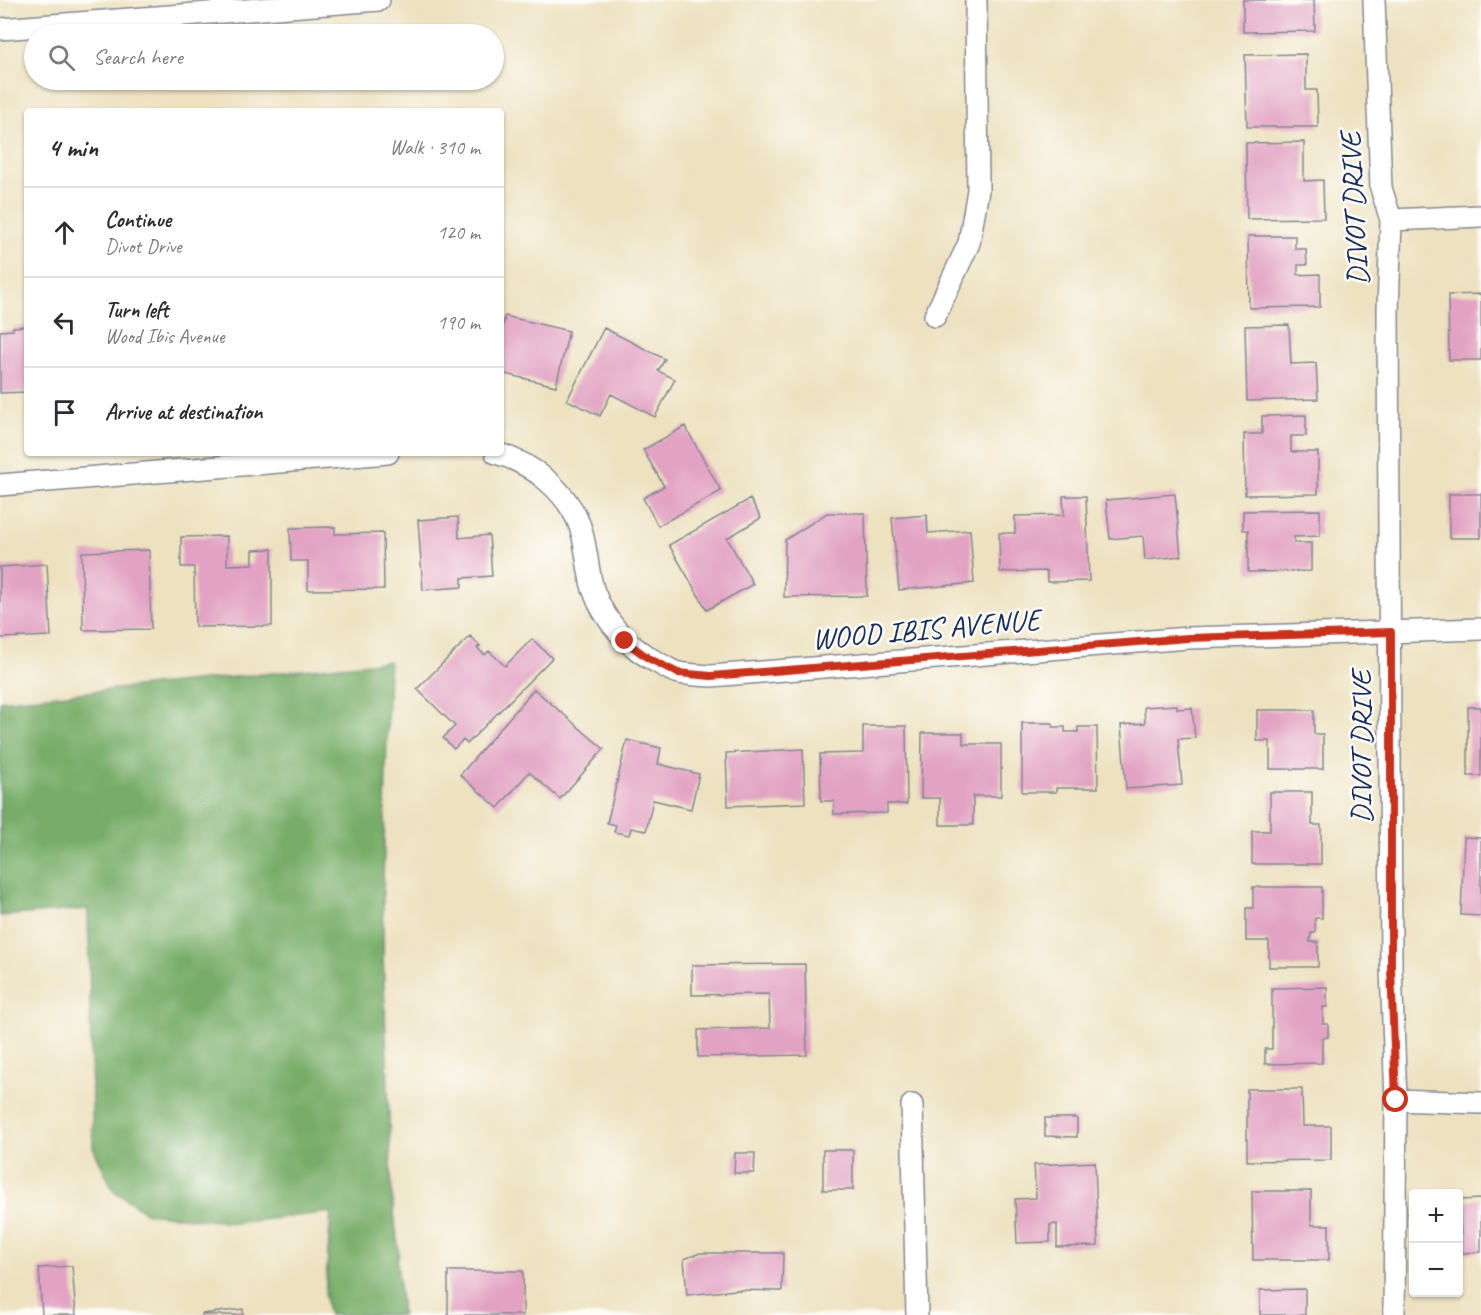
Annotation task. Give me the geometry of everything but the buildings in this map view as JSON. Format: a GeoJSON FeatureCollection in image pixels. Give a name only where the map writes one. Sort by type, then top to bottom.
{"type":"FeatureCollection","features":[{"type":"Feature","properties":{"kind":"street"},"geometry":{"type":"LineString","coordinates":[[66,24],[380,0]]}},
{"type":"Feature","properties":{"kind":"street"},"geometry":{"type":"LineString","coordinates":[[935,316],[969,243],[978,190],[976,0]]}},
{"type":"Feature","properties":{"kind":"street","name":"DIVOT DRIVE"},"geometry":{"type":"LineString","coordinates":[[1374,0],[1381,188],[1391,220],[1388,323],[1391,968],[1396,1100],[1394,1315]]}},
{"type":"Feature","properties":{"kind":"street"},"geometry":{"type":"LineString","coordinates":[[0,29],[24,27]]}},
{"type":"Feature","properties":{"kind":"street"},"geometry":{"type":"LineString","coordinates":[[1391,220],[1481,216]]}},
{"type":"Feature","properties":{"kind":"street","name":"WOOD IBIS AVENUE"},"geometry":{"type":"LineString","coordinates":[[504,455],[513,458],[542,476],[565,499],[579,525],[593,587],[605,616],[625,641],[648,658],[678,673],[711,676],[1188,638],[1481,629]]}},
{"type":"Feature","properties":{"kind":"street"},"geometry":{"type":"LineString","coordinates":[[0,485],[352,456]]}},
{"type":"Feature","properties":{"kind":"street"},"geometry":{"type":"LineString","coordinates":[[1396,1100],[1481,1103]]}},
{"type":"Feature","properties":{"kind":"street"},"geometry":{"type":"LineString","coordinates":[[912,1106],[917,1315]]}},
{"type":"Feature","properties":{"kind":"green space"},"geometry":{"type":"Polygon","coordinates":[[[389,661],[383,956],[392,1195],[399,1255],[397,1260],[402,1315],[329,1315],[325,1296],[331,1212],[234,1223],[147,1213],[113,1190],[93,1147],[88,909],[0,916],[0,701],[389,661]]]}},
{"type":"Feature","properties":{"kind":"route"},"geometry":{"type":"LineString","coordinates":[[625,641],[648,658],[678,673],[711,676],[1188,638],[1391,632],[1391,968],[1396,1100]]}}]}
